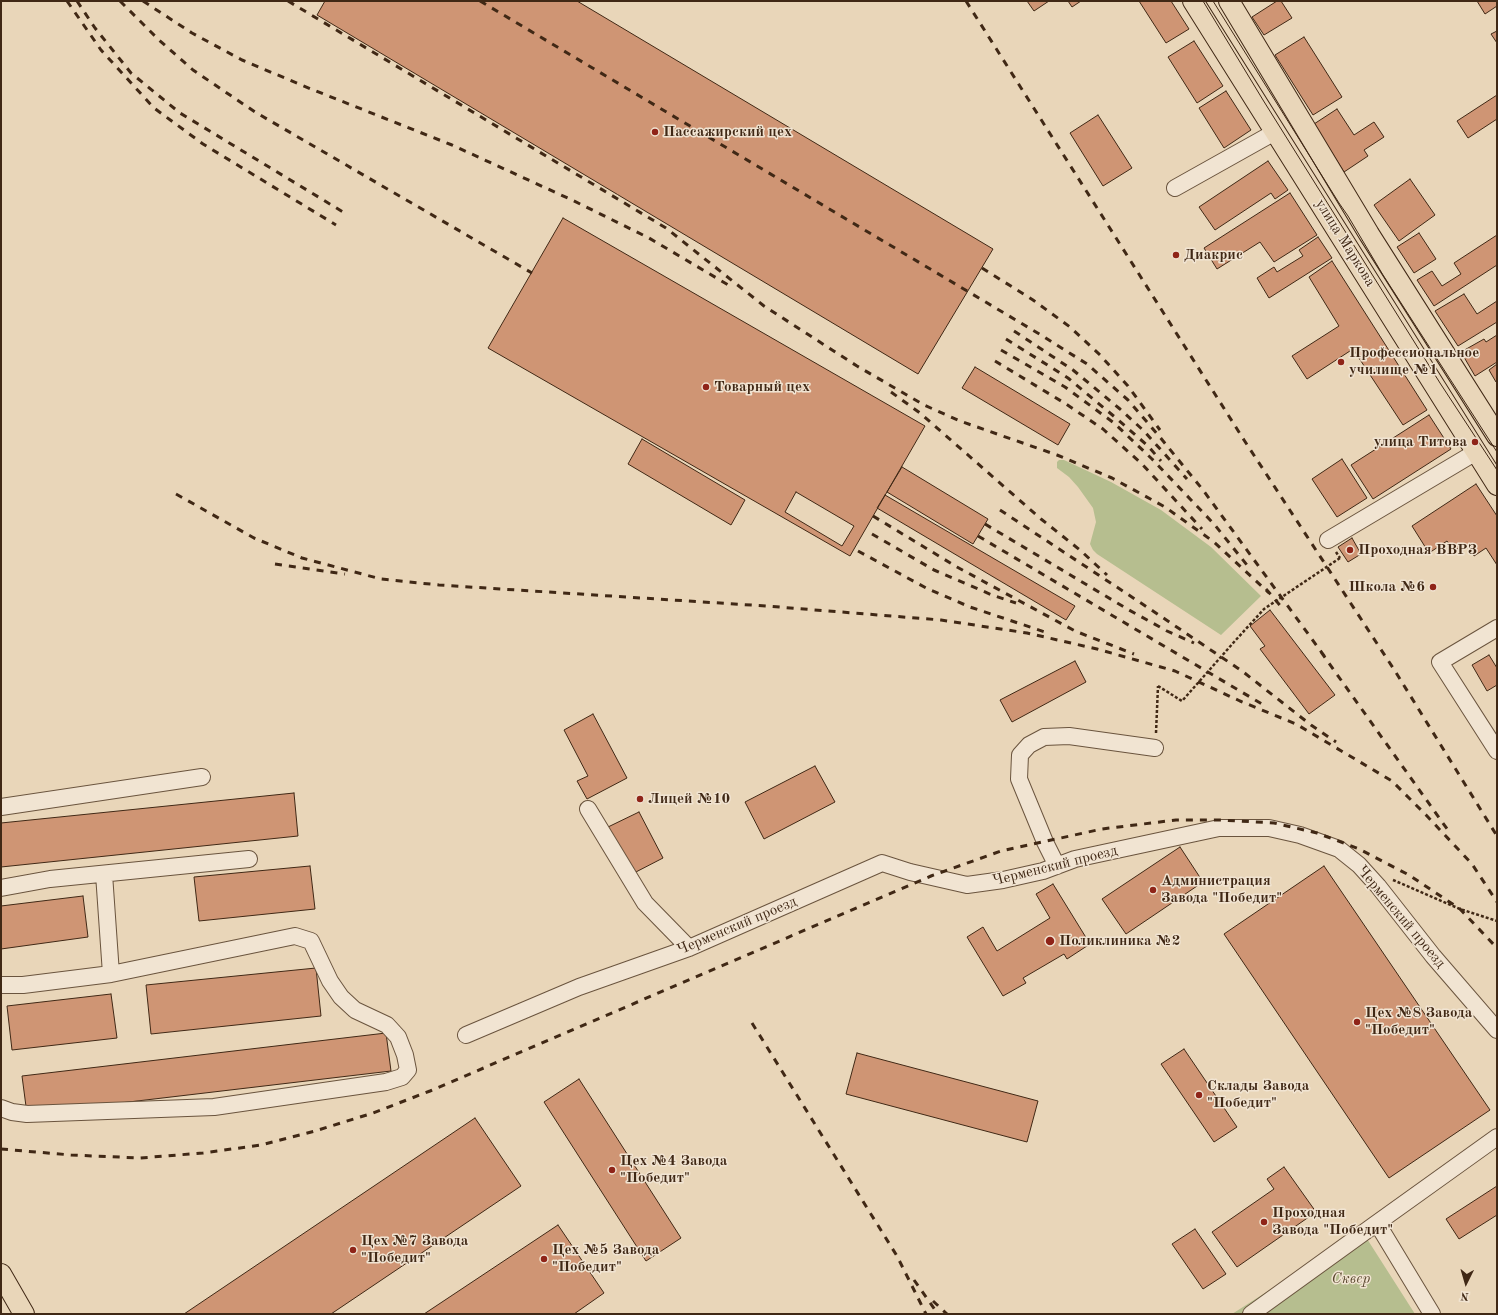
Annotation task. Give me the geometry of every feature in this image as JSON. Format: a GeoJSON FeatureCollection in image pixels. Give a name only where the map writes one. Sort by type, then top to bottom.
{"type":"FeatureCollection","features":[{"type":"Feature","properties":{"kind":"main road","name":"улица Маркова"},"geometry":{"type":"LineString","coordinates":[[1193,1],[1476,452],[1496,480]]}},
{"type":"Feature","properties":{"kind":"main road","name":"улица Маркова"},"geometry":{"type":"LineString","coordinates":[[1229,1],[1369,234],[1497,436]]}},
{"type":"Feature","properties":{"kind":"main road"},"geometry":{"type":"LineString","coordinates":[[1,1274],[24,1314]]}},
{"type":"Feature","properties":{"kind":"street"},"geometry":{"type":"LineString","coordinates":[[1175,188],[1275,132]]}},
{"type":"Feature","properties":{"kind":"street"},"geometry":{"type":"LineString","coordinates":[[1328,540],[1476,452]]}},
{"type":"Feature","properties":{"kind":"street"},"geometry":{"type":"LineString","coordinates":[[1497,628],[1440,662],[1497,751]]}},
{"type":"Feature","properties":{"kind":"street"},"geometry":{"type":"LineString","coordinates":[[1057,866],[1045,842],[1019,779],[1020,755],[1029,746],[1044,737],[1069,736],[1155,748]]}},
{"type":"Feature","properties":{"kind":"street"},"geometry":{"type":"LineString","coordinates":[[1,807],[202,777]]}},
{"type":"Feature","properties":{"kind":"street"},"geometry":{"type":"LineString","coordinates":[[588,809],[645,903],[689,948]]}},
{"type":"Feature","properties":{"kind":"street","name":"Черменский проезд"},"geometry":{"type":"LineString","coordinates":[[466,1035],[579,987],[689,948],[882,863],[910,872],[968,885],[1003,880],[1043,871],[1075,859],[1219,828],[1269,828],[1300,835],[1339,850],[1359,865],[1378,886],[1433,956],[1497,1030]]}},
{"type":"Feature","properties":{"kind":"street"},"geometry":{"type":"LineString","coordinates":[[1,888],[50,880],[249,859]]}},
{"type":"Feature","properties":{"kind":"street"},"geometry":{"type":"LineString","coordinates":[[104,874],[111,974]]}},
{"type":"Feature","properties":{"kind":"street"},"geometry":{"type":"LineString","coordinates":[[1,984],[24,985],[111,974],[295,936],[311,941],[330,981],[340,997],[355,1010],[387,1025],[398,1037],[405,1055],[408,1070],[402,1077],[386,1082],[214,1107],[27,1114],[12,1112],[1,1108]]}},
{"type":"Feature","properties":{"kind":"street"},"geometry":{"type":"LineString","coordinates":[[1251,1314],[1497,1137]]}},
{"type":"Feature","properties":{"kind":"street"},"geometry":{"type":"LineString","coordinates":[[1378,1223],[1432,1314]]}},
{"type":"Feature","properties":{"kind":"path"},"geometry":{"type":"LineString","coordinates":[[1155,748],[1158,686],[1182,700],[1264,609],[1340,558]]}},
{"type":"Feature","properties":{"kind":"path"},"geometry":{"type":"LineString","coordinates":[[1378,886],[1392,879],[1460,910],[1497,920]]}},
{"type":"Feature","properties":{"kind":"green space"},"geometry":{"type":"Polygon","coordinates":[[[1059,460],[1064,460],[1111,482],[1161,510],[1211,547],[1261,596],[1221,635],[1097,554],[1090,544],[1096,522],[1093,508],[1069,477],[1057,468],[1057,462],[1059,460]]]}},
{"type":"Feature","properties":{"kind":"green space","name":"Сквер"},"geometry":{"type":"Polygon","coordinates":[[[1362,1231],[1415,1314],[1232,1314],[1362,1231]]]}},
{"type":"Feature","properties":{"kind":"building","name":"Пассажирский цех"},"geometry":{"type":"Polygon","coordinates":[[[325,1],[577,1],[993,249],[918,374],[317,15],[325,1]]]}},
{"type":"Feature","properties":{"kind":"building"},"geometry":{"type":"Polygon","coordinates":[[[1027,1],[1049,1],[1034,11],[1027,1]]]}},
{"type":"Feature","properties":{"kind":"building"},"geometry":{"type":"Polygon","coordinates":[[[1068,1],[1081,1],[1072,7],[1068,1]]]}},
{"type":"Feature","properties":{"kind":"building"},"geometry":{"type":"Polygon","coordinates":[[[1139,1],[1171,1],[1189,29],[1166,43],[1139,1]]]}},
{"type":"Feature","properties":{"kind":"building"},"geometry":{"type":"Polygon","coordinates":[[[1277,1],[1281,1],[1292,18],[1264,35],[1252,17],[1277,1]]]}},
{"type":"Feature","properties":{"kind":"building"},"geometry":{"type":"Polygon","coordinates":[[[1477,1],[1497,1],[1497,6],[1485,14],[1477,1]]]}},
{"type":"Feature","properties":{"kind":"building"},"geometry":{"type":"Polygon","coordinates":[[[1497,31],[1497,43],[1491,34],[1497,31]]]}},
{"type":"Feature","properties":{"kind":"building"},"geometry":{"type":"Polygon","coordinates":[[[1304,37],[1342,97],[1313,115],[1275,55],[1304,37]]]}},
{"type":"Feature","properties":{"kind":"building"},"geometry":{"type":"Polygon","coordinates":[[[1194,41],[1223,86],[1197,103],[1168,57],[1194,41]]]}},
{"type":"Feature","properties":{"kind":"building"},"geometry":{"type":"Polygon","coordinates":[[[1226,91],[1251,130],[1224,148],[1199,108],[1226,91]]]}},
{"type":"Feature","properties":{"kind":"building"},"geometry":{"type":"Polygon","coordinates":[[[1497,95],[1497,119],[1468,138],[1457,121],[1497,95]]]}},
{"type":"Feature","properties":{"kind":"building"},"geometry":{"type":"Polygon","coordinates":[[[1337,109],[1354,135],[1374,122],[1384,137],[1364,150],[1368,156],[1344,172],[1314,124],[1337,109]]]}},
{"type":"Feature","properties":{"kind":"building"},"geometry":{"type":"Polygon","coordinates":[[[1098,115],[1132,168],[1103,186],[1070,133],[1098,115]]]}},
{"type":"Feature","properties":{"kind":"building"},"geometry":{"type":"Polygon","coordinates":[[[1268,161],[1288,190],[1275,199],[1271,193],[1215,230],[1199,207],[1268,161]]]}},
{"type":"Feature","properties":{"kind":"building"},"geometry":{"type":"Polygon","coordinates":[[[1410,179],[1435,215],[1399,241],[1374,205],[1410,179]]]}},
{"type":"Feature","properties":{"kind":"building"},"geometry":{"type":"Polygon","coordinates":[[[1290,193],[1317,235],[1274,262],[1260,242],[1217,269],[1204,248],[1290,193]]]}},
{"type":"Feature","properties":{"kind":"building","name":"Товарный цех"},"geometry":{"type":"Polygon","coordinates":[[[563,218],[925,426],[850,556],[488,348],[563,218]]]}},
{"type":"Feature","properties":{"kind":"building"},"geometry":{"type":"Polygon","coordinates":[[[1419,233],[1436,259],[1414,273],[1397,247],[1419,233]]]}},
{"type":"Feature","properties":{"kind":"building"},"geometry":{"type":"Polygon","coordinates":[[[1497,235],[1497,265],[1434,306],[1417,280],[1432,271],[1442,286],[1461,274],[1454,263],[1497,235]]]}},
{"type":"Feature","properties":{"kind":"building"},"geometry":{"type":"Polygon","coordinates":[[[1318,237],[1332,258],[1269,298],[1257,278],[1274,267],[1277,272],[1303,256],[1299,250],[1318,237]]]}},
{"type":"Feature","properties":{"kind":"building"},"geometry":{"type":"Polygon","coordinates":[[[1332,261],[1427,410],[1403,425],[1353,349],[1307,379],[1292,356],[1339,326],[1309,277],[1332,261]]]}},
{"type":"Feature","properties":{"kind":"building"},"geometry":{"type":"Polygon","coordinates":[[[1464,294],[1477,314],[1497,301],[1497,322],[1458,346],[1435,311],[1464,294]]]}},
{"type":"Feature","properties":{"kind":"building"},"geometry":{"type":"Polygon","coordinates":[[[1497,335],[1497,362],[1475,376],[1461,352],[1484,339],[1486,342],[1497,335]]]}},
{"type":"Feature","properties":{"kind":"building"},"geometry":{"type":"Polygon","coordinates":[[[1497,364],[1497,381],[1496,382],[1489,370],[1497,364]]]}},
{"type":"Feature","properties":{"kind":"building"},"geometry":{"type":"Polygon","coordinates":[[[975,367],[1070,424],[1058,445],[962,388],[975,367]]]}},
{"type":"Feature","properties":{"kind":"building"},"geometry":{"type":"Polygon","coordinates":[[[1429,415],[1451,449],[1373,499],[1351,465],[1429,415]]]}},
{"type":"Feature","properties":{"kind":"building"},"geometry":{"type":"Polygon","coordinates":[[[642,439],[745,500],[731,525],[628,464],[642,439]]]}},
{"type":"Feature","properties":{"kind":"building"},"geometry":{"type":"Polygon","coordinates":[[[1342,459],[1367,498],[1337,517],[1312,479],[1342,459]]]}},
{"type":"Feature","properties":{"kind":"building"},"geometry":{"type":"Polygon","coordinates":[[[902,467],[988,519],[973,544],[887,492],[902,467]]]}},
{"type":"Feature","properties":{"kind":"building"},"geometry":{"type":"Polygon","coordinates":[[[1476,484],[1497,516],[1497,565],[1486,548],[1474,556],[1469,548],[1460,547],[1454,551],[1447,541],[1429,553],[1412,526],[1476,484]]]}},
{"type":"Feature","properties":{"kind":"building"},"geometry":{"type":"Polygon","coordinates":[[[796,492],[854,526],[842,546],[785,512],[796,492]]]}},
{"type":"Feature","properties":{"kind":"building"},"geometry":{"type":"Polygon","coordinates":[[[885,495],[1075,606],[1066,620],[877,508],[885,495]]]}},
{"type":"Feature","properties":{"kind":"building","name":"Проходная ВВРЗ"},"geometry":{"type":"Polygon","coordinates":[[[1352,538],[1361,554],[1348,562],[1338,547],[1352,538]]]}},
{"type":"Feature","properties":{"kind":"building"},"geometry":{"type":"Polygon","coordinates":[[[1270,610],[1335,695],[1309,714],[1260,649],[1265,646],[1250,626],[1270,610]]]}},
{"type":"Feature","properties":{"kind":"building"},"geometry":{"type":"Polygon","coordinates":[[[1489,655],[1497,668],[1497,685],[1487,691],[1472,665],[1489,655]]]}},
{"type":"Feature","properties":{"kind":"building"},"geometry":{"type":"Polygon","coordinates":[[[1075,661],[1086,682],[1012,722],[1000,700],[1075,661]]]}},
{"type":"Feature","properties":{"kind":"building"},"geometry":{"type":"Polygon","coordinates":[[[593,714],[627,778],[587,799],[577,781],[588,776],[564,730],[593,714]]]}},
{"type":"Feature","properties":{"kind":"building"},"geometry":{"type":"Polygon","coordinates":[[[815,766],[835,802],[764,839],[745,802],[815,766]]]}},
{"type":"Feature","properties":{"kind":"building"},"geometry":{"type":"Polygon","coordinates":[[[294,793],[298,836],[1,867],[1,823],[294,793]]]}},
{"type":"Feature","properties":{"kind":"building"},"geometry":{"type":"Polygon","coordinates":[[[639,812],[663,858],[632,874],[608,827],[639,812]]]}},
{"type":"Feature","properties":{"kind":"building","name":"Администрация Завода \"Победит\""},"geometry":{"type":"Polygon","coordinates":[[[1180,847],[1203,882],[1126,934],[1102,899],[1180,847]]]}},
{"type":"Feature","properties":{"kind":"building"},"geometry":{"type":"Polygon","coordinates":[[[310,866],[315,909],[199,921],[194,877],[310,866]]]}},
{"type":"Feature","properties":{"kind":"building","name":"Цех №8 Завода \"Победит\""},"geometry":{"type":"Polygon","coordinates":[[[1324,866],[1490,1110],[1389,1178],[1224,934],[1324,866]]]}},
{"type":"Feature","properties":{"kind":"building","name":"Поликлиника №2"},"geometry":{"type":"Polygon","coordinates":[[[1053,884],[1090,944],[1067,959],[1064,954],[1023,978],[1026,983],[1003,996],[967,937],[983,927],[997,951],[1050,918],[1036,894],[1053,884]]]}},
{"type":"Feature","properties":{"kind":"building"},"geometry":{"type":"Polygon","coordinates":[[[83,896],[88,937],[1,949],[1,906],[83,896]]]}},
{"type":"Feature","properties":{"kind":"building"},"geometry":{"type":"Polygon","coordinates":[[[316,968],[321,1016],[151,1034],[146,985],[316,968]]]}},
{"type":"Feature","properties":{"kind":"building"},"geometry":{"type":"Polygon","coordinates":[[[111,994],[117,1038],[12,1050],[7,1006],[111,994]]]}},
{"type":"Feature","properties":{"kind":"building"},"geometry":{"type":"Polygon","coordinates":[[[386,1033],[391,1071],[27,1114],[22,1076],[386,1033]]]}},
{"type":"Feature","properties":{"kind":"building","name":"Склады Завода \"Победит\""},"geometry":{"type":"Polygon","coordinates":[[[1184,1049],[1237,1127],[1214,1142],[1161,1064],[1184,1049]]]}},
{"type":"Feature","properties":{"kind":"building"},"geometry":{"type":"Polygon","coordinates":[[[857,1053],[1038,1101],[1027,1142],[846,1094],[857,1053]]]}},
{"type":"Feature","properties":{"kind":"building","name":"Цех №4 Завода \"Победит\""},"geometry":{"type":"Polygon","coordinates":[[[579,1079],[681,1238],[646,1261],[544,1102],[579,1079]]]}},
{"type":"Feature","properties":{"kind":"building","name":"Цех №7 Завода \"Победит\""},"geometry":{"type":"Polygon","coordinates":[[[475,1118],[521,1186],[331,1314],[184,1314],[475,1118]]]}},
{"type":"Feature","properties":{"kind":"building","name":"Проходная Завода \"Победит\""},"geometry":{"type":"Polygon","coordinates":[[[1284,1167],[1316,1212],[1237,1267],[1212,1232],[1274,1189],[1267,1179],[1284,1167]]]}},
{"type":"Feature","properties":{"kind":"building"},"geometry":{"type":"Polygon","coordinates":[[[1497,1186],[1497,1215],[1459,1239],[1446,1219],[1497,1186]]]}},
{"type":"Feature","properties":{"kind":"building","name":"Цех №5 Завода \"Победит\""},"geometry":{"type":"Polygon","coordinates":[[[558,1225],[604,1293],[574,1314],[424,1314],[558,1225]]]}},
{"type":"Feature","properties":{"kind":"building"},"geometry":{"type":"Polygon","coordinates":[[[1195,1229],[1226,1274],[1203,1289],[1172,1244],[1195,1229]]]}},
{"type":"Feature","properties":{"kind":"tram line"},"geometry":{"type":"LineString","coordinates":[[1203,1],[1263,100],[1440,383],[1497,470]]}},
{"type":"Feature","properties":{"kind":"tram line"},"geometry":{"type":"LineString","coordinates":[[1213,1],[1348,216],[1383,275],[1497,452]]}},
{"type":"Feature","properties":{"kind":"railway"},"geometry":{"type":"LineString","coordinates":[[67,1],[101,50],[154,108],[203,144],[336,225]]}},
{"type":"Feature","properties":{"kind":"railway"},"geometry":{"type":"LineString","coordinates":[[77,1],[95,28],[131,73],[180,113],[348,215]]}},
{"type":"Feature","properties":{"kind":"railway"},"geometry":{"type":"LineString","coordinates":[[120,1],[159,40],[193,70],[255,112],[532,273]]}},
{"type":"Feature","properties":{"kind":"railway"},"geometry":{"type":"LineString","coordinates":[[143,1],[192,33],[242,60],[452,145],[572,200],[649,238],[730,286]]}},
{"type":"Feature","properties":{"kind":"railway"},"geometry":{"type":"LineString","coordinates":[[288,1],[666,228],[764,306],[857,366],[924,405],[960,421],[1057,455],[1112,478],[1165,507],[1214,542],[1269,593]]}},
{"type":"Feature","properties":{"kind":"railway"},"geometry":{"type":"LineString","coordinates":[[480,1],[1041,335],[1087,364],[1128,400],[1203,490],[1325,657]]}},
{"type":"Feature","properties":{"kind":"railway"},"geometry":{"type":"LineString","coordinates":[[966,1],[1244,440],[1395,671],[1497,836]]}},
{"type":"Feature","properties":{"kind":"railway"},"geometry":{"type":"LineString","coordinates":[[982,268],[1033,300],[1070,327],[1100,355],[1128,386],[1160,430]]}},
{"type":"Feature","properties":{"kind":"railway"},"geometry":{"type":"LineString","coordinates":[[1014,331],[1073,370],[1120,409],[1144,431],[1187,479]]}},
{"type":"Feature","properties":{"kind":"railway"},"geometry":{"type":"LineString","coordinates":[[1006,339],[1068,378],[1148,446],[1161,461]]}},
{"type":"Feature","properties":{"kind":"railway"},"geometry":{"type":"LineString","coordinates":[[1001,350],[1065,387],[1114,423],[1152,459],[1214,524],[1251,570]]}},
{"type":"Feature","properties":{"kind":"railway"},"geometry":{"type":"LineString","coordinates":[[995,361],[1066,404],[1103,429],[1142,464],[1202,529]]}},
{"type":"Feature","properties":{"kind":"railway"},"geometry":{"type":"LineString","coordinates":[[891,392],[920,413],[1041,519],[1080,550],[1107,575]]}},
{"type":"Feature","properties":{"kind":"railway"},"geometry":{"type":"LineString","coordinates":[[176,494],[254,538],[302,558],[381,579],[439,585],[766,606],[941,620],[1027,633],[1097,649],[1175,671],[1240,701],[1296,724],[1392,781],[1472,864],[1497,902]]}},
{"type":"Feature","properties":{"kind":"railway"},"geometry":{"type":"LineString","coordinates":[[1000,510],[1242,671],[1311,725],[1336,742]]}},
{"type":"Feature","properties":{"kind":"railway"},"geometry":{"type":"LineString","coordinates":[[873,516],[957,567],[1075,631],[1134,654]]}},
{"type":"Feature","properties":{"kind":"railway"},"geometry":{"type":"LineString","coordinates":[[985,524],[1129,610],[1167,631],[1194,643]]}},
{"type":"Feature","properties":{"kind":"railway"},"geometry":{"type":"LineString","coordinates":[[872,534],[934,570],[992,595],[1016,603]]}},
{"type":"Feature","properties":{"kind":"railway"},"geometry":{"type":"LineString","coordinates":[[978,536],[1267,707]]}},
{"type":"Feature","properties":{"kind":"railway"},"geometry":{"type":"LineString","coordinates":[[858,551],[928,589],[970,607],[1045,632]]}},
{"type":"Feature","properties":{"kind":"railway"},"geometry":{"type":"LineString","coordinates":[[275,564],[345,574]]}},
{"type":"Feature","properties":{"kind":"railway"},"geometry":{"type":"LineString","coordinates":[[1266,589],[1284,610]]}},
{"type":"Feature","properties":{"kind":"railway"},"geometry":{"type":"LineString","coordinates":[[1321,652],[1450,833]]}},
{"type":"Feature","properties":{"kind":"railway"},"geometry":{"type":"LineString","coordinates":[[1,1149],[71,1155],[140,1158],[203,1153],[261,1145],[315,1131],[373,1113],[430,1091],[931,876],[1001,851],[1102,829],[1176,820],[1221,820],[1274,823],[1317,833],[1359,849],[1409,875],[1460,909],[1497,948]]}},
{"type":"Feature","properties":{"kind":"railway"},"geometry":{"type":"LineString","coordinates":[[752,1023],[897,1256],[926,1314]]}},
{"type":"Feature","properties":{"kind":"railway"},"geometry":{"type":"LineString","coordinates":[[914,1280],[938,1314]]}},
{"type":"Feature","properties":{"kind":"railway"},"geometry":{"type":"LineString","coordinates":[[933,1301],[947,1314]]}},
{"type":"Feature","properties":{"kind":"place","name":"Пассажирский цех"},"geometry":{"type":"Point","coordinates":[655,132]}},
{"type":"Feature","properties":{"kind":"place","name":"Диакрис"},"geometry":{"type":"Point","coordinates":[1176,255]}},
{"type":"Feature","properties":{"kind":"place","name":"Профессиональное училище №1"},"geometry":{"type":"Point","coordinates":[1341,362]}},
{"type":"Feature","properties":{"kind":"place","name":"Товарный цех"},"geometry":{"type":"Point","coordinates":[706,387]}},
{"type":"Feature","properties":{"kind":"place","name":"улица Титова"},"geometry":{"type":"Point","coordinates":[1475,442]}},
{"type":"Feature","properties":{"kind":"place","name":"Проходная ВВРЗ"},"geometry":{"type":"Point","coordinates":[1350,550]}},
{"type":"Feature","properties":{"kind":"place","name":"Школа №6"},"geometry":{"type":"Point","coordinates":[1433,587]}},
{"type":"Feature","properties":{"kind":"place","name":"Лицей №10"},"geometry":{"type":"Point","coordinates":[640,799]}},
{"type":"Feature","properties":{"kind":"place","name":"Администрация Завода \"Победит\""},"geometry":{"type":"Point","coordinates":[1153,890]}},
{"type":"Feature","properties":{"kind":"place","name":"Поликлиника №2"},"geometry":{"type":"Point","coordinates":[1050,941]}},
{"type":"Feature","properties":{"kind":"place","name":"Цех №8 Завода \"Победит\""},"geometry":{"type":"Point","coordinates":[1357,1022]}},
{"type":"Feature","properties":{"kind":"place","name":"Склады Завода \"Победит\""},"geometry":{"type":"Point","coordinates":[1199,1095]}},
{"type":"Feature","properties":{"kind":"place","name":"Цех №4 Завода \"Победит\""},"geometry":{"type":"Point","coordinates":[612,1170]}},
{"type":"Feature","properties":{"kind":"place","name":"Проходная Завода \"Победит\""},"geometry":{"type":"Point","coordinates":[1264,1222]}},
{"type":"Feature","properties":{"kind":"place","name":"Цех №7 Завода \"Победит\""},"geometry":{"type":"Point","coordinates":[353,1250]}},
{"type":"Feature","properties":{"kind":"place","name":"Цех №5 Завода \"Победит\""},"geometry":{"type":"Point","coordinates":[544,1259]}}]}
